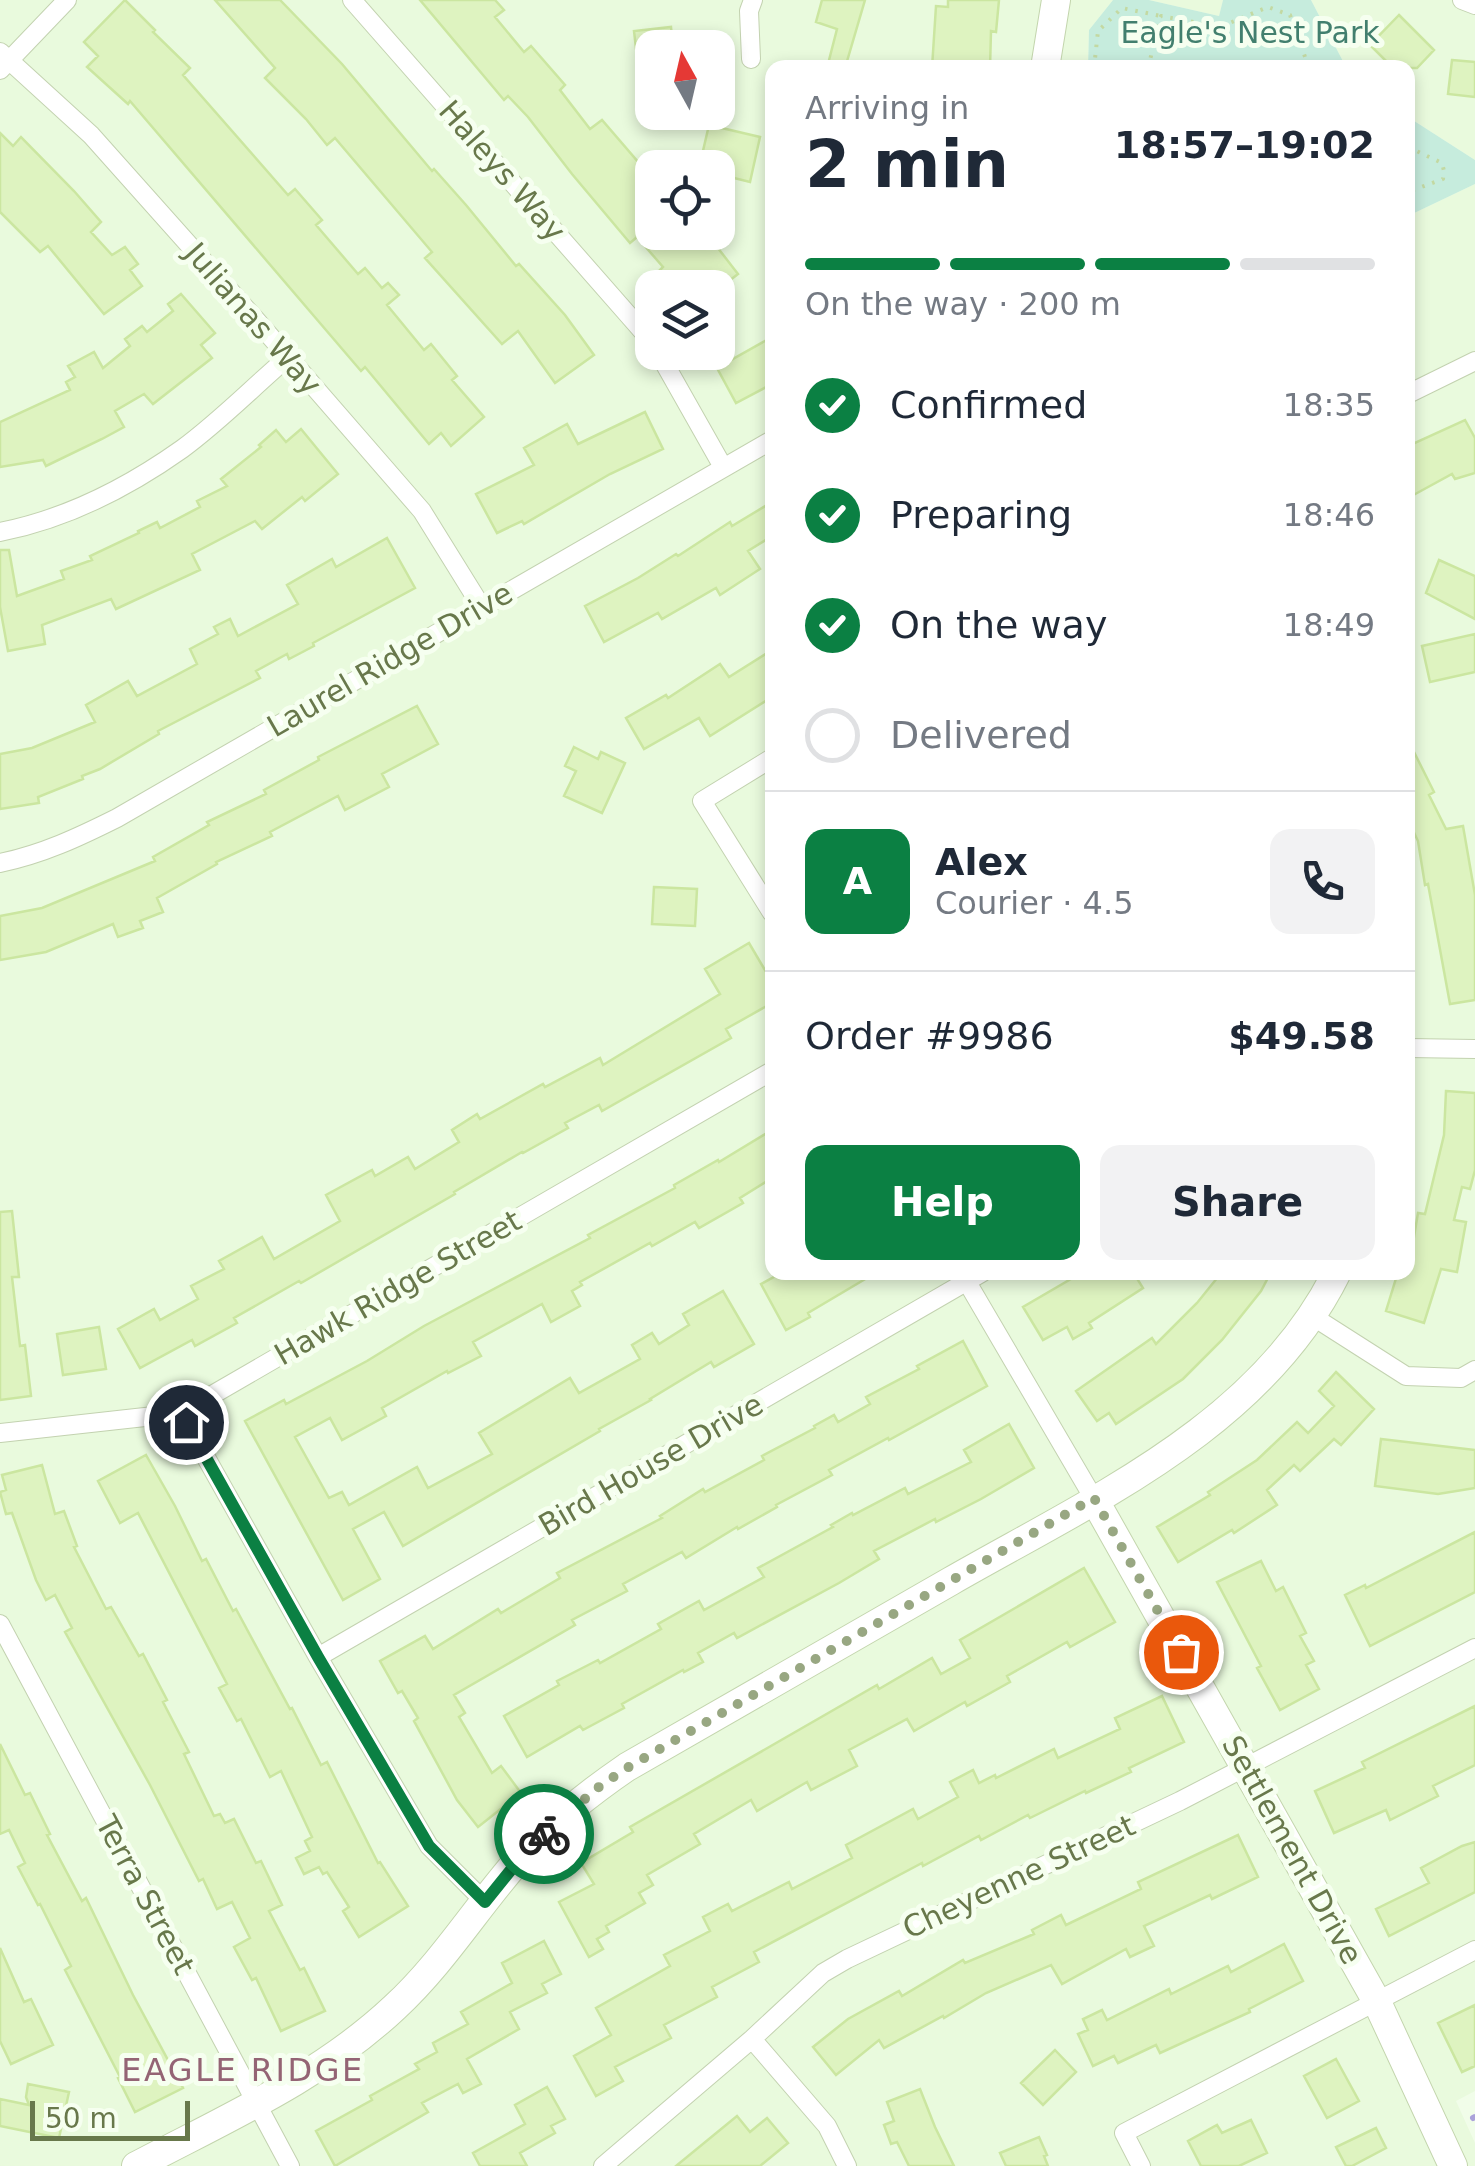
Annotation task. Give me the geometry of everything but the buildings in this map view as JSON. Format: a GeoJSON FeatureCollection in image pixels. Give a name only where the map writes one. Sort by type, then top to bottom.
{"type":"FeatureCollection","features":[{"type":"Feature","properties":{"kind":"street"},"geometry":{"type":"LineString","coordinates":[[3,61],[67,0]]}},
{"type":"Feature","properties":{"kind":"street","name":"Haleys Way"},"geometry":{"type":"LineString","coordinates":[[352,0],[635,323]]}},
{"type":"Feature","properties":{"kind":"street"},"geometry":{"type":"LineString","coordinates":[[750,59],[753,0]]}},
{"type":"Feature","properties":{"kind":"street"},"geometry":{"type":"LineString","coordinates":[[1047,60],[1056,0]]}},
{"type":"Feature","properties":{"kind":"street"},"geometry":{"type":"LineString","coordinates":[[1462,0],[1475,5]]}},
{"type":"Feature","properties":{"kind":"street","name":"Julianas Way"},"geometry":{"type":"LineString","coordinates":[[3,61],[90,135],[422,510],[480,606]]}},
{"type":"Feature","properties":{"kind":"street"},"geometry":{"type":"LineString","coordinates":[[0,532],[54,518],[126,485],[202,432],[287,358]]}},
{"type":"Feature","properties":{"kind":"street"},"geometry":{"type":"LineString","coordinates":[[1415,391],[1475,361]]}},
{"type":"Feature","properties":{"kind":"street"},"geometry":{"type":"LineString","coordinates":[[668,370],[723,468]]}},
{"type":"Feature","properties":{"kind":"street","name":"Laurel Ridge Drive"},"geometry":{"type":"LineString","coordinates":[[0,863],[68,843],[117,818],[765,444]]}},
{"type":"Feature","properties":{"kind":"street"},"geometry":{"type":"LineString","coordinates":[[765,762],[702,801],[765,902]]}},
{"type":"Feature","properties":{"kind":"street"},"geometry":{"type":"LineString","coordinates":[[1415,1048],[1475,1049]]}},
{"type":"Feature","properties":{"kind":"street","name":"Hawk Ridge Street"},"geometry":{"type":"LineString","coordinates":[[0,1433],[180,1413],[765,1075]]}},
{"type":"Feature","properties":{"kind":"street","name":"Bird House Drive"},"geometry":{"type":"LineString","coordinates":[[318,1657],[970,1280]]}},
{"type":"Feature","properties":{"kind":"street","name":"Settlement Drive"},"geometry":{"type":"LineString","coordinates":[[977,1280],[1094,1498],[1377,2002],[1454,2166]]}},
{"type":"Feature","properties":{"kind":"street"},"geometry":{"type":"LineString","coordinates":[[136,2166],[343,2052],[372,2029],[399,2004],[527,1850],[600,1786],[1176,1448],[1234,1404],[1277,1361],[1312,1316],[1332,1280]]}},
{"type":"Feature","properties":{"kind":"street"},"geometry":{"type":"LineString","coordinates":[[1312,1316],[1406,1376],[1461,1378],[1475,1370]]}},
{"type":"Feature","properties":{"kind":"street"},"geometry":{"type":"LineString","coordinates":[[180,1413],[429,1846],[485,1902]]}},
{"type":"Feature","properties":{"kind":"street","name":"Terra Street"},"geometry":{"type":"LineString","coordinates":[[0,1624],[290,2166]]}},
{"type":"Feature","properties":{"kind":"street","name":"Cheyenne Street"},"geometry":{"type":"LineString","coordinates":[[603,2166],[823,1973],[1180,1801],[1475,1648]]}},
{"type":"Feature","properties":{"kind":"street"},"geometry":{"type":"LineString","coordinates":[[1141,2166],[1124,2133],[1475,1950]]}},
{"type":"Feature","properties":{"kind":"street"},"geometry":{"type":"LineString","coordinates":[[752,2039],[826,2126],[847,2166]]}},
{"type":"Feature","properties":{"kind":"path"},"geometry":{"type":"LineString","coordinates":[[1095,60],[1098,31],[1122,8],[1220,27],[1268,7],[1290,15],[1307,60]]}},
{"type":"Feature","properties":{"kind":"path"},"geometry":{"type":"LineString","coordinates":[[1150,60],[1161,16]]}},
{"type":"Feature","properties":{"kind":"path"},"geometry":{"type":"LineString","coordinates":[[1415,150],[1442,163],[1444,171],[1443,179],[1415,189]]}},
{"type":"Feature","properties":{"kind":"shaded area"},"geometry":{"type":"Polygon","coordinates":[[[0,0],[1113,0],[1089,30],[1088,60],[765,60],[765,1280],[1415,1280],[1415,213],[1475,184],[1475,2091],[1456,2101],[1475,2143],[1475,2166],[0,2166],[0,0]]]}},
{"type":"Feature","properties":{"kind":"shaded area"},"geometry":{"type":"Polygon","coordinates":[[[1149,0],[1223,0],[1219,16],[1149,0]]]}},
{"type":"Feature","properties":{"kind":"shaded area"},"geometry":{"type":"Polygon","coordinates":[[[1311,0],[1475,0],[1475,160],[1415,121],[1415,60],[1342,60],[1311,0]]]}},
{"type":"Feature","properties":{"kind":"green space","name":"Eagle's Nest Park"},"geometry":{"type":"Polygon","coordinates":[[[1113,0],[1149,0],[1219,16],[1223,0],[1311,0],[1342,60],[1088,60],[1089,30],[1113,0]]]}},
{"type":"Feature","properties":{"kind":"green space","name":"Eagle's Nest Park"},"geometry":{"type":"Polygon","coordinates":[[[1415,121],[1475,160],[1475,184],[1415,213],[1415,121]]]}},
{"type":"Feature","properties":{"kind":"way so far"},"geometry":{"type":"LineString","coordinates":[[544,1834],[627,1768],[1094,1498],[1181,1652]]}},
{"type":"Feature","properties":{"kind":"district","name":"EAGLE RIDGE"},"geometry":{"type":"Point","coordinates":[243,2070]}},
{"type":"Feature","properties":{"kind":"route"},"geometry":{"type":"LineString","coordinates":[[186,1422],[429,1846],[485,1902],[544,1834]]}}]}
